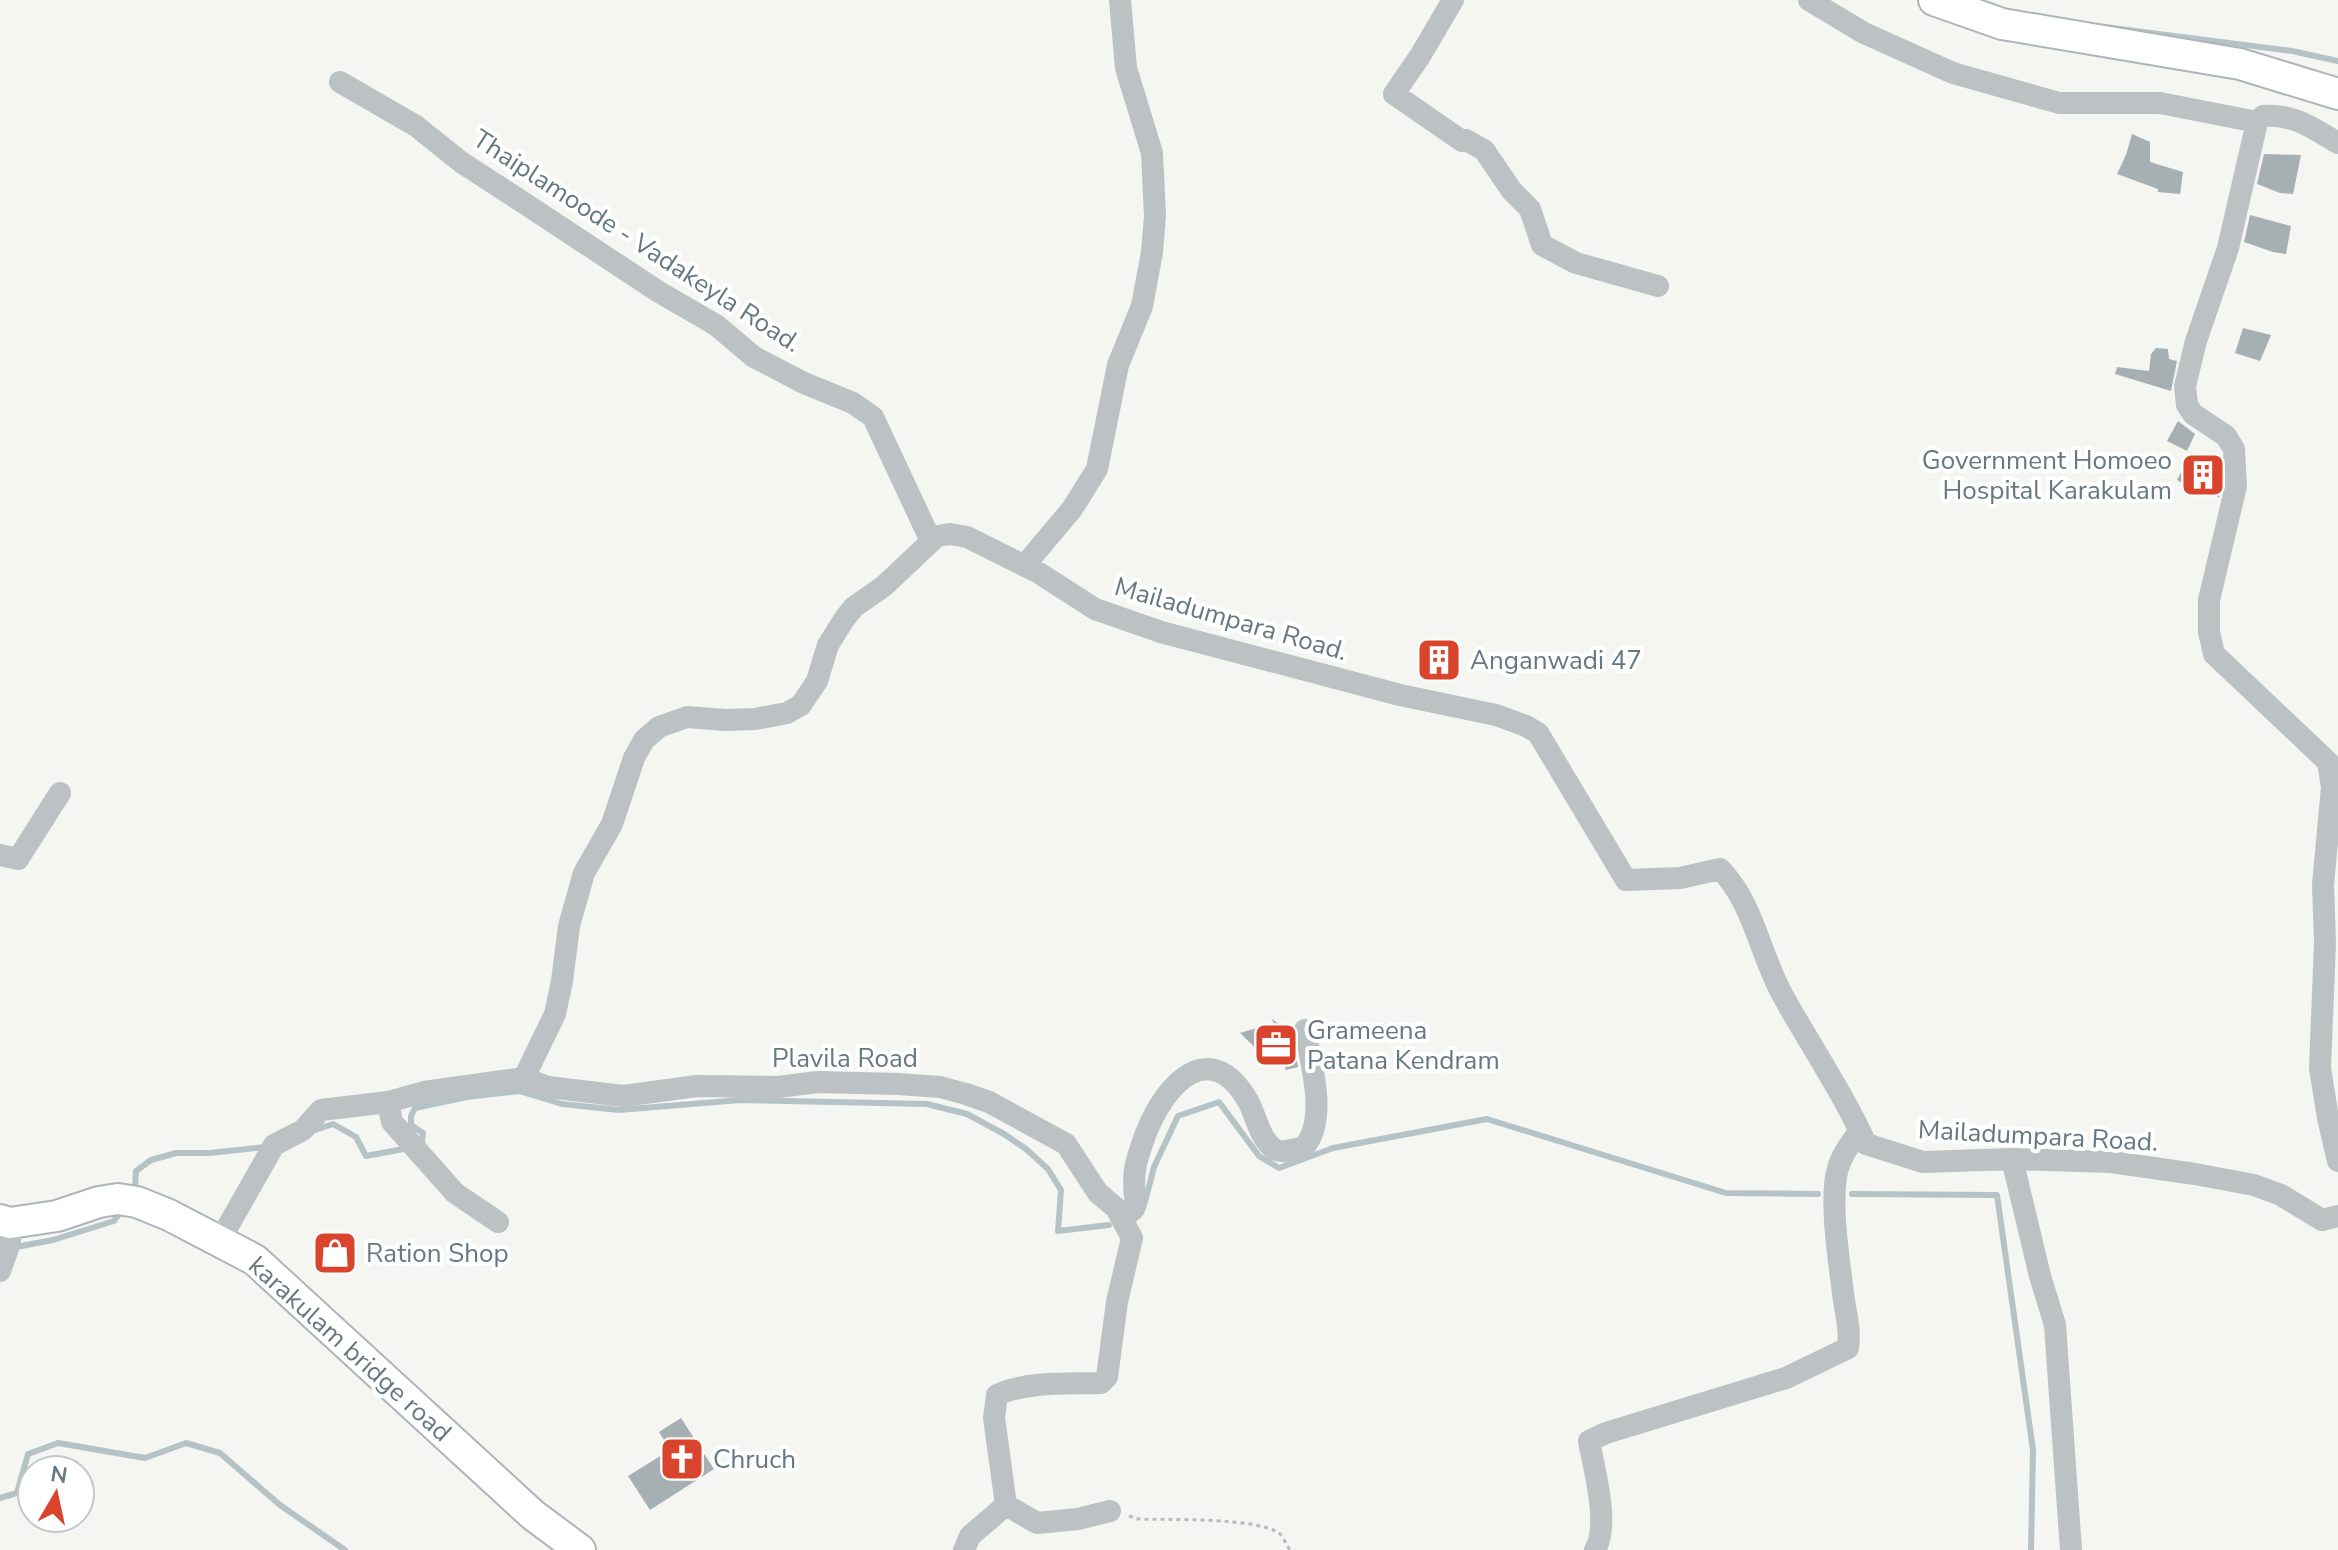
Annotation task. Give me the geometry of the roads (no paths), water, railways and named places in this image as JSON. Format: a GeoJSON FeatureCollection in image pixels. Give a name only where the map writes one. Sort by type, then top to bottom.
{"type":"FeatureCollection","features":[{"type":"Feature","properties":{"kind":"main road"},"geometry":{"type":"LineString","coordinates":[[1934,0],[2002,24],[2240,64],[2338,94]]}},
{"type":"Feature","properties":{"kind":"main road","name":"karakulam bridge road"},"geometry":{"type":"LineString","coordinates":[[5,1222],[57,1216],[99,1202],[128,1200],[255,1260],[533,1515],[580,1550]]}},
{"type":"Feature","properties":{"kind":"street"},"geometry":{"type":"LineString","coordinates":[[1025,565],[1072,509],[1097,469],[1118,365],[1142,306],[1152,252],[1155,216],[1152,153],[1126,68],[1120,0]]}},
{"type":"Feature","properties":{"kind":"street"},"geometry":{"type":"LineString","coordinates":[[1453,0],[1394,94],[1462,141],[1466,140],[1484,150],[1512,191],[1530,209],[1542,245],[1576,263],[1658,286]]}},
{"type":"Feature","properties":{"kind":"street"},"geometry":{"type":"LineString","coordinates":[[1809,0],[1864,33],[1953,73],[2059,103],[2160,103],[2257,122]]}},
{"type":"Feature","properties":{"kind":"street","name":"Thaiplamoode - Vadakeyla Road."},"geometry":{"type":"LineString","coordinates":[[340,82],[416,126],[461,162],[659,292],[716,325],[754,357],[804,383],[853,403],[873,417],[903,487],[931,541]]}},
{"type":"Feature","properties":{"kind":"street"},"geometry":{"type":"LineString","coordinates":[[2338,143],[2297,120],[2274,115],[2263,116],[2257,122],[2228,248],[2192,352],[2185,386],[2187,405],[2193,414],[2226,436],[2234,449],[2236,486],[2209,600],[2209,632],[2214,654],[2328,762],[2332,787],[2323,885],[2325,943],[2320,1068],[2338,1161]]}},
{"type":"Feature","properties":{"kind":"street","name":"Mailadumpara Road."},"geometry":{"type":"LineString","coordinates":[[931,541],[944,534],[962,535],[1025,565],[1095,609],[1174,636],[1400,695],[1496,715],[1538,733],[1626,880],[1680,878],[1720,869],[1736,885],[1781,992],[1825,1063],[1866,1144],[1923,1162],[2012,1159],[2111,1162],[2195,1174],[2254,1185],[2281,1195],[2322,1220],[2338,1216]]}},
{"type":"Feature","properties":{"kind":"street"},"geometry":{"type":"LineString","coordinates":[[219,1242],[274,1145],[303,1130],[321,1110],[388,1102],[424,1092],[524,1078],[555,1014],[569,926],[584,873],[612,824],[634,758],[644,740],[659,727],[687,717],[755,719],[787,713],[801,705],[817,681],[828,645],[845,618],[931,541]]}},
{"type":"Feature","properties":{"kind":"street"},"geometry":{"type":"LineString","coordinates":[[0,855],[18,859],[60,793]]}},
{"type":"Feature","properties":{"kind":"street"},"geometry":{"type":"LineString","coordinates":[[1006,1505],[994,1418],[997,1395],[1041,1386],[1101,1383],[1107,1377],[1117,1302],[1132,1238],[1123,1218],[1136,1204],[1133,1173],[1158,1106],[1173,1087],[1193,1070],[1214,1069],[1235,1083],[1272,1148],[1281,1152],[1304,1147],[1316,1118],[1314,1077],[1305,1030]]}},
{"type":"Feature","properties":{"kind":"street","name":"Plavila Road"},"geometry":{"type":"LineString","coordinates":[[524,1078],[548,1087],[623,1096],[697,1086],[778,1087],[818,1082],[940,1087],[989,1102],[1066,1144],[1098,1193],[1123,1218]]}},
{"type":"Feature","properties":{"kind":"street"},"geometry":{"type":"LineString","coordinates":[[388,1102],[392,1122],[455,1193],[498,1222]]}},
{"type":"Feature","properties":{"kind":"street"},"geometry":{"type":"LineString","coordinates":[[1595,1550],[1600,1542],[1600,1491],[1589,1441],[1606,1433],[1786,1378],[1848,1348],[1851,1333],[1843,1296],[1835,1196],[1841,1159],[1860,1131]]}},
{"type":"Feature","properties":{"kind":"street"},"geometry":{"type":"LineString","coordinates":[[2012,1159],[2055,1325],[2071,1550]]}},
{"type":"Feature","properties":{"kind":"street"},"geometry":{"type":"LineString","coordinates":[[0,1271],[10,1243],[5,1222]]}},
{"type":"Feature","properties":{"kind":"street"},"geometry":{"type":"LineString","coordinates":[[1006,1505],[1037,1523],[1078,1519],[1110,1511]]}},
{"type":"Feature","properties":{"kind":"street"},"geometry":{"type":"LineString","coordinates":[[964,1550],[970,1536],[1006,1505]]}},
{"type":"Feature","properties":{"kind":"waterway"},"geometry":{"type":"LineString","coordinates":[[2104,27],[2292,51],[2338,61]]}},
{"type":"Feature","properties":{"kind":"waterway"},"geometry":{"type":"LineString","coordinates":[[419,1144],[423,1133],[411,1125],[415,1108],[467,1097],[519,1091],[562,1104],[619,1110],[740,1100],[927,1104],[967,1114],[1004,1134],[1048,1169],[1061,1190],[1058,1231],[1109,1225]]}},
{"type":"Feature","properties":{"kind":"waterway"},"geometry":{"type":"LineString","coordinates":[[1145,1202],[1154,1167],[1178,1116],[1219,1102],[1259,1156],[1279,1168],[1333,1148],[1487,1119],[1726,1193],[1818,1194]]}},
{"type":"Feature","properties":{"kind":"waterway"},"geometry":{"type":"LineString","coordinates":[[312,1131],[333,1124],[356,1137],[366,1156],[409,1148]]}},
{"type":"Feature","properties":{"kind":"waterway"},"geometry":{"type":"LineString","coordinates":[[132,1193],[136,1171],[151,1160],[176,1153],[265,1147]]}},
{"type":"Feature","properties":{"kind":"waterway"},"geometry":{"type":"LineString","coordinates":[[1852,1194],[1997,1195],[2033,1450],[2031,1550]]}},
{"type":"Feature","properties":{"kind":"waterway"},"geometry":{"type":"LineString","coordinates":[[16,1247],[53,1240],[114,1221],[122,1210]]}},
{"type":"Feature","properties":{"kind":"waterway"},"geometry":{"type":"LineString","coordinates":[[0,1498],[17,1493],[28,1454],[58,1443],[145,1458],[186,1443],[220,1453],[280,1505],[345,1550]]}},
{"type":"Feature","properties":{"kind":"place","name":"Government Homoeo Hospital Karakulam"},"geometry":{"type":"Point","coordinates":[2203,475]}},
{"type":"Feature","properties":{"kind":"place","name":"Anganwadi 47"},"geometry":{"type":"Point","coordinates":[1439,660]}},
{"type":"Feature","properties":{"kind":"place","name":"Grameena Patana Kendram"},"geometry":{"type":"Point","coordinates":[1276,1045]}},
{"type":"Feature","properties":{"kind":"place","name":"Ration Shop"},"geometry":{"type":"Point","coordinates":[335,1253]}},
{"type":"Feature","properties":{"kind":"place","name":"Chruch"},"geometry":{"type":"Point","coordinates":[682,1459]}}]}
